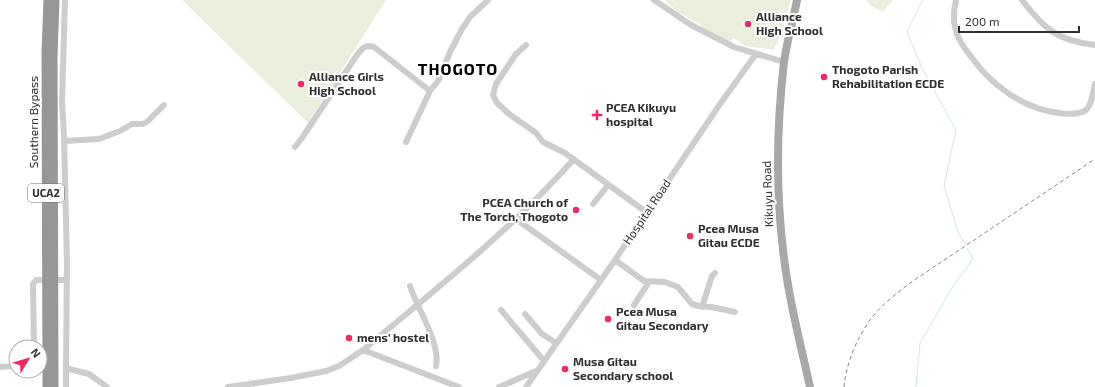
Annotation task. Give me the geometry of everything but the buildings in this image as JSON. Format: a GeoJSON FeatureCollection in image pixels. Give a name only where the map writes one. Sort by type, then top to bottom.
{"type":"FeatureCollection","features":[{"type":"Feature","properties":{"kind":"highway"},"geometry":{"type":"LineString","coordinates":[[44,0],[46,26]]}},
{"type":"Feature","properties":{"kind":"highway","name":"Southern Bypass"},"geometry":{"type":"LineString","coordinates":[[46,387],[46,26],[48,0]]}},
{"type":"Feature","properties":{"kind":"highway","name":"Southern Bypass"},"geometry":{"type":"LineString","coordinates":[[54,387],[53,56],[55,0]]}},
{"type":"Feature","properties":{"kind":"main road","name":"Kikuyu Road"},"geometry":{"type":"LineString","coordinates":[[797,0],[784,62],[780,127],[779,183],[782,236],[787,280],[810,387]]}},
{"type":"Feature","properties":{"kind":"street"},"geometry":{"type":"LineString","coordinates":[[64,0],[62,102],[67,280],[66,387]]}},
{"type":"Feature","properties":{"kind":"street"},"geometry":{"type":"LineString","coordinates":[[406,142],[430,91],[438,81],[462,28],[470,17],[488,0]]}},
{"type":"Feature","properties":{"kind":"street"},"geometry":{"type":"LineString","coordinates":[[654,0],[713,37],[734,47],[784,62]]}},
{"type":"Feature","properties":{"kind":"street"},"geometry":{"type":"LineString","coordinates":[[956,0],[954,17],[955,26],[961,44],[977,66],[995,84],[1014,97],[1046,111],[1062,113],[1080,112],[1086,110],[1089,106],[1095,84]]}},
{"type":"Feature","properties":{"kind":"street"},"geometry":{"type":"LineString","coordinates":[[1022,0],[1035,17],[1048,29],[1068,40],[1095,45]]}},
{"type":"Feature","properties":{"kind":"street"},"geometry":{"type":"LineString","coordinates":[[526,45],[516,54],[496,84],[493,95],[494,100],[509,114],[536,132],[543,142],[559,149],[574,159],[646,212]]}},
{"type":"Feature","properties":{"kind":"street"},"geometry":{"type":"LineString","coordinates":[[294,147],[302,138],[357,55],[365,46],[374,47],[430,91]]}},
{"type":"Feature","properties":{"kind":"street","name":"Hospital Road"},"geometry":{"type":"LineString","coordinates":[[527,386],[756,54]]}},
{"type":"Feature","properties":{"kind":"street"},"geometry":{"type":"LineString","coordinates":[[64,141],[99,139],[120,131],[132,124],[143,124],[164,105]]}},
{"type":"Feature","properties":{"kind":"street"},"geometry":{"type":"LineString","coordinates":[[228,387],[291,378],[326,371],[339,366],[363,350],[516,219],[574,159]]}},
{"type":"Feature","properties":{"kind":"street"},"geometry":{"type":"LineString","coordinates":[[593,204],[608,185]]}},
{"type":"Feature","properties":{"kind":"street"},"geometry":{"type":"LineString","coordinates":[[516,219],[601,280]]}},
{"type":"Feature","properties":{"kind":"street"},"geometry":{"type":"LineString","coordinates":[[615,260],[644,281],[665,282],[678,287],[690,302],[702,307],[711,307],[735,312]]}},
{"type":"Feature","properties":{"kind":"street"},"geometry":{"type":"LineString","coordinates":[[702,307],[712,276],[715,273]]}},
{"type":"Feature","properties":{"kind":"street"},"geometry":{"type":"LineString","coordinates":[[34,339],[33,284],[36,280],[42,280]]}},
{"type":"Feature","properties":{"kind":"street"},"geometry":{"type":"LineString","coordinates":[[58,280],[67,280]]}},
{"type":"Feature","properties":{"kind":"street"},"geometry":{"type":"LineString","coordinates":[[634,305],[649,282]]}},
{"type":"Feature","properties":{"kind":"street"},"geometry":{"type":"LineString","coordinates":[[410,286],[430,333],[437,355],[436,366]]}},
{"type":"Feature","properties":{"kind":"street"},"geometry":{"type":"LineString","coordinates":[[501,310],[544,361]]}},
{"type":"Feature","properties":{"kind":"street"},"geometry":{"type":"LineString","coordinates":[[526,314],[544,336],[556,343]]}},
{"type":"Feature","properties":{"kind":"street"},"geometry":{"type":"LineString","coordinates":[[363,350],[458,387]]}},
{"type":"Feature","properties":{"kind":"street"},"geometry":{"type":"LineString","coordinates":[[66,366],[69,369],[89,374],[107,387]]}},
{"type":"Feature","properties":{"kind":"street","name":"Hospital Road"},"geometry":{"type":"LineString","coordinates":[[499,387],[537,370]]}},
{"type":"Feature","properties":{"kind":"green space","name":"Alliance Girls High School"},"geometry":{"type":"Polygon","coordinates":[[[182,0],[386,0],[308,123],[182,0]]]}},
{"type":"Feature","properties":{"kind":"green space","name":"Alliance High School"},"geometry":{"type":"Polygon","coordinates":[[[665,0],[791,0],[774,50],[745,46],[734,38],[729,43],[703,29],[700,24],[677,12],[665,0]]]}},
{"type":"Feature","properties":{"kind":"green space"},"geometry":{"type":"Polygon","coordinates":[[[866,0],[893,0],[883,12],[871,6],[866,0]]]}},
{"type":"Feature","properties":{"kind":"waterway"},"geometry":{"type":"LineString","coordinates":[[923,0],[907,32],[922,68],[956,130],[944,186],[958,232],[965,244]]}},
{"type":"Feature","properties":{"kind":"waterway"},"geometry":{"type":"LineString","coordinates":[[916,387],[920,343],[953,286],[973,259],[967,248]]}},
{"type":"Feature","properties":{"kind":"railway"},"geometry":{"type":"LineString","coordinates":[[844,387],[847,368],[858,340],[873,316],[886,303],[910,283],[1095,159]]}},
{"type":"Feature","properties":{"kind":"place","name":"Alliance High School"},"geometry":{"type":"Point","coordinates":[748,24]}},
{"type":"Feature","properties":{"kind":"place","name":"Thogoto Parish Rehabilitation ECDE"},"geometry":{"type":"Point","coordinates":[824,77]}},
{"type":"Feature","properties":{"kind":"place","name":"Alliance Girls High School"},"geometry":{"type":"Point","coordinates":[301,84]}},
{"type":"Feature","properties":{"kind":"place","name":"PCEA Kikuyu hospital"},"geometry":{"type":"Point","coordinates":[597,115]}},
{"type":"Feature","properties":{"kind":"place","name":"PCEA Church of The Torch, Thogoto"},"geometry":{"type":"Point","coordinates":[576,210]}},
{"type":"Feature","properties":{"kind":"place","name":"Pcea Musa Gitau ECDE"},"geometry":{"type":"Point","coordinates":[690,236]}},
{"type":"Feature","properties":{"kind":"place","name":"Pcea Musa Gitau Secondary"},"geometry":{"type":"Point","coordinates":[608,319]}},
{"type":"Feature","properties":{"kind":"place","name":"mens' hostel"},"geometry":{"type":"Point","coordinates":[349,338]}},
{"type":"Feature","properties":{"kind":"place","name":"Musa Gitau Secondary school"},"geometry":{"type":"Point","coordinates":[565,369]}},
{"type":"Feature","properties":{"kind":"district","name":"THOGOTO"},"geometry":{"type":"Point","coordinates":[458,69]}}]}
